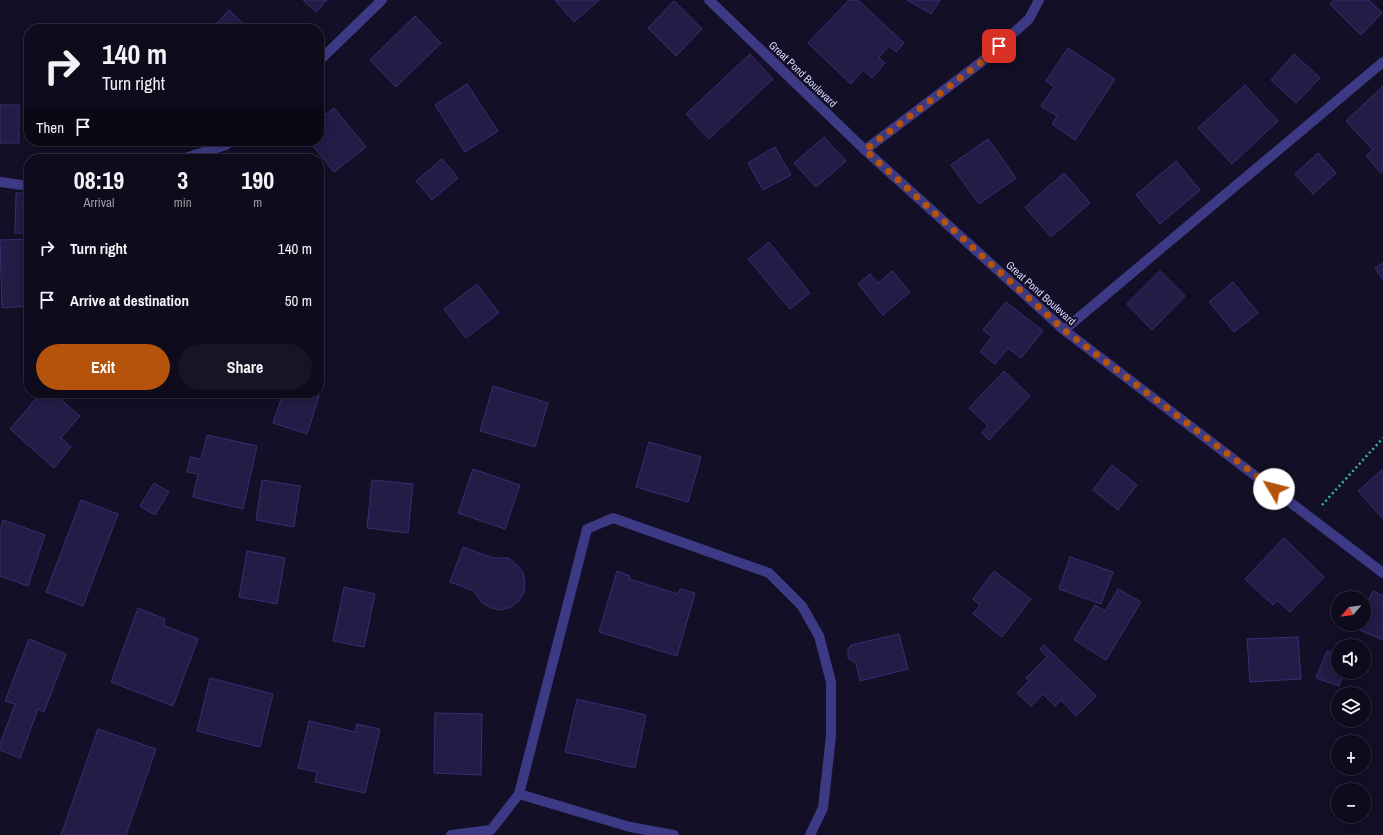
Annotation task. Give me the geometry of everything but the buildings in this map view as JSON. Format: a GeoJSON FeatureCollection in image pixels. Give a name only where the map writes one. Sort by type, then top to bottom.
{"type":"FeatureCollection","features":[{"type":"Feature","properties":{"kind":"street"},"geometry":{"type":"LineString","coordinates":[[324,56],[382,0]]}},
{"type":"Feature","properties":{"kind":"street","name":"Great Pond Boulevard"},"geometry":{"type":"LineString","coordinates":[[709,0],[865,150],[1064,330],[1383,573]]}},
{"type":"Feature","properties":{"kind":"street"},"geometry":{"type":"LineString","coordinates":[[865,150],[980,63],[1029,19],[1039,0]]}},
{"type":"Feature","properties":{"kind":"street"},"geometry":{"type":"LineString","coordinates":[[1064,330],[1383,62]]}},
{"type":"Feature","properties":{"kind":"street"},"geometry":{"type":"LineString","coordinates":[[198,154],[223,146]]}},
{"type":"Feature","properties":{"kind":"street"},"geometry":{"type":"LineString","coordinates":[[0,182],[24,185]]}},
{"type":"Feature","properties":{"kind":"street"},"geometry":{"type":"LineString","coordinates":[[451,835],[491,830],[519,794],[587,529],[613,518],[769,573],[802,606],[819,636],[831,682],[831,736],[823,808],[810,835]]}},
{"type":"Feature","properties":{"kind":"street"},"geometry":{"type":"LineString","coordinates":[[519,794],[630,827],[674,835]]}},
{"type":"Feature","properties":{"kind":"path"},"geometry":{"type":"LineString","coordinates":[[1310,517],[1383,438]]}},
{"type":"Feature","properties":{"kind":"route"},"geometry":{"type":"LineString","coordinates":[[999,46],[980,63],[865,150],[1064,330],[1274,489]]}}]}
